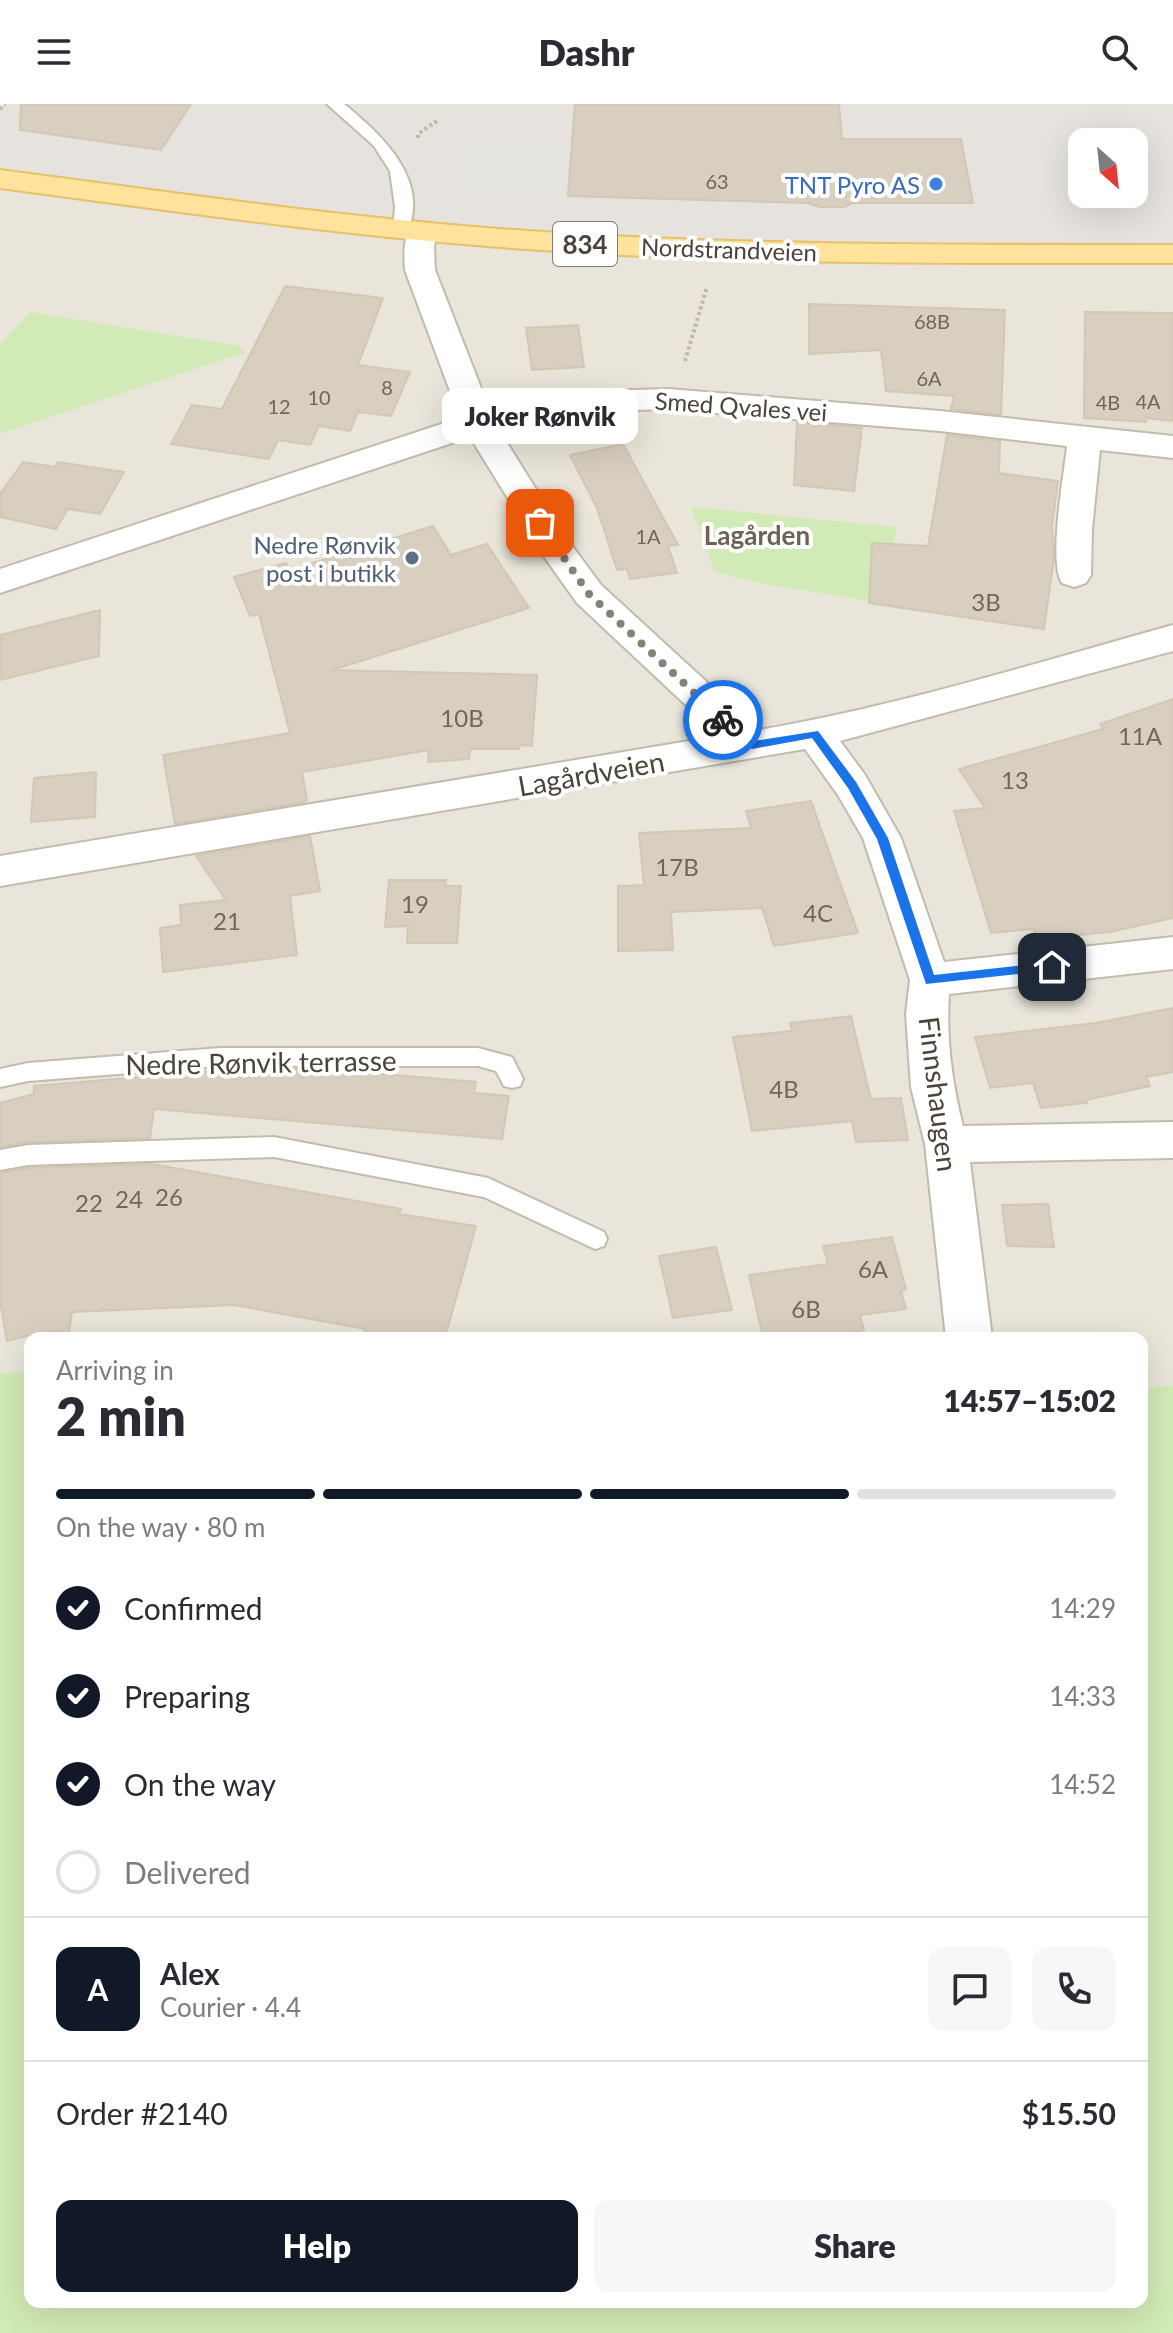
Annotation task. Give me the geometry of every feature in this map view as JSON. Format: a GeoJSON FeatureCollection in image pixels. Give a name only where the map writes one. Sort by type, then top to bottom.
{"type":"FeatureCollection","features":[{"type":"Feature","properties":{"kind":"main road","name":"Nordstrandveien"},"geometry":{"type":"LineString","coordinates":[[0,179],[412,231],[742,251],[1173,254]]}},
{"type":"Feature","properties":{"kind":"street"},"geometry":{"type":"LineString","coordinates":[[412,231],[419,246],[420,270],[478,423],[555,547],[589,594],[752,745]]}},
{"type":"Feature","properties":{"kind":"street","name":"Smed Qvales vei"},"geometry":{"type":"LineString","coordinates":[[0,581],[533,403],[668,399],[1085,435],[1173,447]]}},
{"type":"Feature","properties":{"kind":"street"},"geometry":{"type":"LineString","coordinates":[[1074,575],[1075,529],[1085,435]]}},
{"type":"Feature","properties":{"kind":"street","name":"Lagårdveien"},"geometry":{"type":"LineString","coordinates":[[0,871],[814,734],[1173,638]]}},
{"type":"Feature","properties":{"kind":"street","name":"Finnshaugen"},"geometry":{"type":"LineString","coordinates":[[814,734],[852,785],[882,838],[930,980],[927,1014],[932,1087],[946,1144],[968,1332]]}},
{"type":"Feature","properties":{"kind":"street"},"geometry":{"type":"LineString","coordinates":[[930,980],[1173,953]]}},
{"type":"Feature","properties":{"kind":"street"},"geometry":{"type":"LineString","coordinates":[[946,1144],[1173,1140]]}},
{"type":"Feature","properties":{"kind":"lane"},"geometry":{"type":"LineString","coordinates":[[335,104],[384,144],[393,159],[412,231]]}},
{"type":"Feature","properties":{"kind":"lane","name":"Nedre Rønvik terrasse"},"geometry":{"type":"LineString","coordinates":[[0,1078],[28,1072],[220,1057],[478,1057],[504,1064],[512,1079]]}},
{"type":"Feature","properties":{"kind":"lane"},"geometry":{"type":"LineString","coordinates":[[0,1160],[28,1155],[274,1147],[488,1188],[595,1239]]}},
{"type":"Feature","properties":{"kind":"path"},"geometry":{"type":"LineString","coordinates":[[0,109],[5,104]]}},
{"type":"Feature","properties":{"kind":"path"},"geometry":{"type":"LineString","coordinates":[[668,399],[684,365],[708,285],[732,269],[742,251]]}},
{"type":"Feature","properties":{"kind":"shaded area"},"geometry":{"type":"Polygon","coordinates":[[[4,104],[1173,104],[1173,254],[544,243],[0,180],[0,108],[4,104]]]}},
{"type":"Feature","properties":{"kind":"shaded area"},"geometry":{"type":"Polygon","coordinates":[[[471,141],[571,145],[565,196],[462,192],[471,141]]]}},
{"type":"Feature","properties":{"kind":"shaded area"},"geometry":{"type":"Polygon","coordinates":[[[0,179],[1173,254],[1173,1580],[1148,1586],[1148,1332],[24,1332],[24,1461],[0,1465],[0,179]]]}},
{"type":"Feature","properties":{"kind":"green space"},"geometry":{"type":"Polygon","coordinates":[[[30,312],[240,346],[244,353],[0,434],[0,344],[30,312]]]}},
{"type":"Feature","properties":{"kind":"green space"},"geometry":{"type":"Polygon","coordinates":[[[691,507],[896,527],[888,604],[764,584],[715,572],[691,507]]]}},
{"type":"Feature","properties":{"kind":"green space"},"geometry":{"type":"Polygon","coordinates":[[[24,1372],[24,2308],[1148,2308],[1148,1388],[1173,1385],[1173,2333],[0,2333],[0,1374],[24,1372]]]}},
{"type":"Feature","properties":{"kind":"building"},"geometry":{"type":"Polygon","coordinates":[[[21,104],[191,104],[161,150],[20,130],[21,104]]]}},
{"type":"Feature","properties":{"kind":"building"},"geometry":{"type":"Polygon","coordinates":[[[575,104],[839,104],[842,139],[961,139],[973,203],[852,203],[844,207],[820,207],[807,203],[568,196],[575,104]]]}},
{"type":"Feature","properties":{"kind":"building"},"geometry":{"type":"Polygon","coordinates":[[[285,286],[383,298],[358,365],[410,372],[391,416],[358,412],[350,431],[319,426],[310,445],[278,440],[269,459],[171,444],[192,405],[222,409],[285,286]]]}},
{"type":"Feature","properties":{"kind":"building"},"geometry":{"type":"Polygon","coordinates":[[[809,304],[1005,310],[1001,415],[951,409],[954,396],[886,391],[881,350],[809,354],[809,304]]]}},
{"type":"Feature","properties":{"kind":"building"},"geometry":{"type":"Polygon","coordinates":[[[1085,312],[1173,313],[1173,421],[1084,418],[1085,312]]]}},
{"type":"Feature","properties":{"kind":"building"},"geometry":{"type":"Polygon","coordinates":[[[578,325],[584,367],[532,370],[526,328],[578,325]]]}},
{"type":"Feature","properties":{"kind":"building"},"geometry":{"type":"Polygon","coordinates":[[[797,422],[862,428],[854,491],[794,485],[797,422]]]}},
{"type":"Feature","properties":{"kind":"building"},"geometry":{"type":"Polygon","coordinates":[[[947,435],[1000,441],[999,473],[1058,481],[1052,527],[1054,558],[1044,629],[869,603],[872,543],[928,546],[947,435]]]}},
{"type":"Feature","properties":{"kind":"building"},"geometry":{"type":"Polygon","coordinates":[[[623,444],[678,545],[668,546],[677,573],[630,579],[627,569],[617,570],[597,508],[570,455],[623,444]]]}},
{"type":"Feature","properties":{"kind":"building"},"geometry":{"type":"Polygon","coordinates":[[[23,462],[55,467],[58,462],[124,472],[100,514],[68,509],[56,529],[0,517],[0,494],[23,462]]]}},
{"type":"Feature","properties":{"kind":"building"},"geometry":{"type":"Polygon","coordinates":[[[433,526],[451,555],[487,544],[529,608],[332,670],[537,675],[532,746],[470,749],[469,759],[428,762],[429,750],[302,772],[307,800],[304,802],[175,824],[163,755],[290,733],[259,614],[250,616],[234,577],[286,563],[290,570],[433,526]]]}},
{"type":"Feature","properties":{"kind":"building"},"geometry":{"type":"Polygon","coordinates":[[[100,610],[99,656],[0,680],[0,635],[100,610]]]}},
{"type":"Feature","properties":{"kind":"building"},"geometry":{"type":"Polygon","coordinates":[[[1173,699],[1173,918],[1110,932],[1037,939],[1033,929],[991,933],[954,811],[985,808],[959,769],[1103,729],[1100,724],[1173,699]]]}},
{"type":"Feature","properties":{"kind":"building"},"geometry":{"type":"Polygon","coordinates":[[[96,772],[95,817],[31,822],[34,778],[96,772]]]}},
{"type":"Feature","properties":{"kind":"building"},"geometry":{"type":"Polygon","coordinates":[[[811,801],[858,933],[774,946],[762,908],[671,912],[673,950],[618,951],[618,886],[644,885],[639,833],[751,828],[746,811],[811,801]]]}},
{"type":"Feature","properties":{"kind":"building"},"geometry":{"type":"Polygon","coordinates":[[[310,836],[320,891],[290,896],[297,955],[163,972],[160,928],[181,925],[180,905],[226,900],[196,856],[310,836]]]}},
{"type":"Feature","properties":{"kind":"building"},"geometry":{"type":"Polygon","coordinates":[[[389,880],[446,880],[445,886],[461,886],[457,943],[407,943],[408,926],[385,927],[389,880]]]}},
{"type":"Feature","properties":{"kind":"building"},"geometry":{"type":"Polygon","coordinates":[[[1173,1008],[1173,1072],[1146,1077],[1150,1086],[1086,1100],[1087,1103],[1041,1108],[1033,1083],[990,1088],[975,1037],[1096,1023],[1173,1008]]]}},
{"type":"Feature","properties":{"kind":"building"},"geometry":{"type":"Polygon","coordinates":[[[851,1016],[871,1099],[901,1098],[908,1140],[856,1142],[852,1121],[752,1131],[733,1037],[792,1031],[790,1023],[851,1016]]]}},
{"type":"Feature","properties":{"kind":"building"},"geometry":{"type":"Polygon","coordinates":[[[236,1069],[322,1069],[476,1082],[474,1093],[509,1096],[502,1139],[154,1109],[150,1138],[28,1142],[0,1147],[0,1103],[34,1094],[34,1086],[236,1069]]]}},
{"type":"Feature","properties":{"kind":"building"},"geometry":{"type":"Polygon","coordinates":[[[152,1164],[401,1209],[399,1214],[476,1226],[447,1332],[364,1332],[365,1329],[234,1305],[72,1312],[69,1332],[24,1332],[24,1337],[7,1341],[0,1301],[0,1173],[28,1168],[152,1164]]]}},
{"type":"Feature","properties":{"kind":"building"},"geometry":{"type":"Polygon","coordinates":[[[1048,1204],[1054,1247],[1007,1246],[1002,1205],[1048,1204]]]}},
{"type":"Feature","properties":{"kind":"building"},"geometry":{"type":"Polygon","coordinates":[[[892,1237],[906,1289],[901,1291],[906,1309],[860,1315],[864,1330],[852,1332],[762,1332],[749,1275],[828,1264],[823,1246],[892,1237]]]}},
{"type":"Feature","properties":{"kind":"building"},"geometry":{"type":"Polygon","coordinates":[[[716,1247],[732,1310],[673,1318],[659,1256],[716,1247]]]}},
{"type":"Feature","properties":{"kind":"way so far"},"geometry":{"type":"LineString","coordinates":[[540,523],[589,594],[723,720]]}},
{"type":"Feature","properties":{"kind":"place","name":"TNT Pyro AS"},"geometry":{"type":"Point","coordinates":[936,184]}},
{"type":"Feature","properties":{"kind":"place","name":"Joker Rønvik"},"geometry":{"type":"Point","coordinates":[540,523]}},
{"type":"Feature","properties":{"kind":"place","name":"Nedre Rønvik post i butikk"},"geometry":{"type":"Point","coordinates":[412,558]}},
{"type":"Feature","properties":{"kind":"district","name":"Lagården"},"geometry":{"type":"Point","coordinates":[757,535]}},
{"type":"Feature","properties":{"kind":"route"},"geometry":{"type":"LineString","coordinates":[[723,720],[752,745],[814,734],[852,785],[882,838],[930,980],[1052,967]]}}]}
